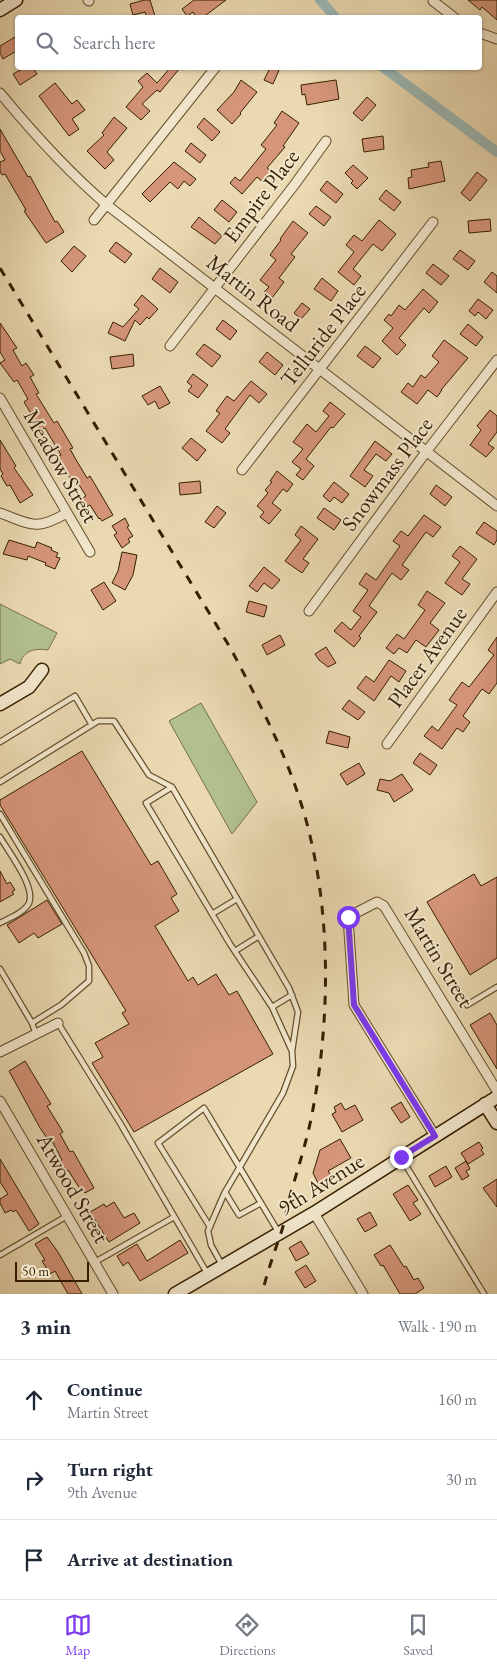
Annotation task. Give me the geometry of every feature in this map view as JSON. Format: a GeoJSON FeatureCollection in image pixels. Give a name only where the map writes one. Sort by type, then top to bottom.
{"type":"FeatureCollection","features":[{"type":"Feature","properties":{"kind":"main road"},"geometry":{"type":"LineString","coordinates":[[0,10],[16,0]]}},
{"type":"Feature","properties":{"kind":"main road"},"geometry":{"type":"LineString","coordinates":[[0,704],[29,687],[42,670]]}},
{"type":"Feature","properties":{"kind":"main road","name":"9th Avenue"},"geometry":{"type":"LineString","coordinates":[[175,1294],[314,1213],[497,1097]]}},
{"type":"Feature","properties":{"kind":"main road"},"geometry":{"type":"LineString","coordinates":[[485,1104],[497,1124]]}},
{"type":"Feature","properties":{"kind":"street"},"geometry":{"type":"LineString","coordinates":[[433,1],[452,15]]}},
{"type":"Feature","properties":{"kind":"street"},"geometry":{"type":"LineString","coordinates":[[482,34],[497,38]]}},
{"type":"Feature","properties":{"kind":"street"},"geometry":{"type":"LineString","coordinates":[[94,220],[213,70]]}},
{"type":"Feature","properties":{"kind":"street","name":"Martin Road"},"geometry":{"type":"LineString","coordinates":[[0,93],[78,181],[497,506]]}},
{"type":"Feature","properties":{"kind":"street","name":"Empire Place"},"geometry":{"type":"LineString","coordinates":[[170,346],[326,141]]}},
{"type":"Feature","properties":{"kind":"street","name":"Telluride Place"},"geometry":{"type":"LineString","coordinates":[[242,470],[433,222]]}},
{"type":"Feature","properties":{"kind":"street","name":"Snowmass Place"},"geometry":{"type":"LineString","coordinates":[[309,611],[426,452],[497,360]]}},
{"type":"Feature","properties":{"kind":"street","name":"Meadow Street"},"geometry":{"type":"LineString","coordinates":[[0,398],[90,552]]}},
{"type":"Feature","properties":{"kind":"street"},"geometry":{"type":"LineString","coordinates":[[0,513],[32,525],[43,525],[67,513]]}},
{"type":"Feature","properties":{"kind":"street","name":"Placer Avenue"},"geometry":{"type":"LineString","coordinates":[[387,744],[497,592]]}},
{"type":"Feature","properties":{"kind":"street","name":"Martin Street"},"geometry":{"type":"LineString","coordinates":[[435,1136],[354,1005],[348,917],[376,902],[384,906],[497,1091]]}},
{"type":"Feature","properties":{"kind":"street"},"geometry":{"type":"LineString","coordinates":[[0,1052],[58,1023]]}},
{"type":"Feature","properties":{"kind":"street","name":"Atwood Street"},"geometry":{"type":"LineString","coordinates":[[0,1101],[113,1294]]}},
{"type":"Feature","properties":{"kind":"street"},"geometry":{"type":"LineString","coordinates":[[314,1213],[363,1294]]}},
{"type":"Feature","properties":{"kind":"lane"},"geometry":{"type":"LineString","coordinates":[[0,742],[75,696],[92,724]]}},
{"type":"Feature","properties":{"kind":"lane"},"geometry":{"type":"LineString","coordinates":[[0,782],[92,724],[98,721],[114,721],[149,775],[172,787],[289,988],[298,1012],[292,1051],[293,1066],[283,1093],[225,1192],[208,1231],[211,1245],[223,1266]]}},
{"type":"Feature","properties":{"kind":"lane"},"geometry":{"type":"LineString","coordinates":[[172,787],[146,803],[212,914],[272,1007],[292,1051]]}},
{"type":"Feature","properties":{"kind":"lane"},"geometry":{"type":"LineString","coordinates":[[0,814],[90,966],[89,981],[61,1005],[32,1024]]}},
{"type":"Feature","properties":{"kind":"lane"},"geometry":{"type":"LineString","coordinates":[[0,837],[27,882],[29,899],[28,904],[19,913],[0,923]]}},
{"type":"Feature","properties":{"kind":"lane"},"geometry":{"type":"LineString","coordinates":[[212,914],[237,899]]}},
{"type":"Feature","properties":{"kind":"lane"},"geometry":{"type":"LineString","coordinates":[[235,951],[259,936]]}},
{"type":"Feature","properties":{"kind":"lane"},"geometry":{"type":"LineString","coordinates":[[0,970],[36,1034]]}},
{"type":"Feature","properties":{"kind":"lane"},"geometry":{"type":"LineString","coordinates":[[467,1005],[497,987]]}},
{"type":"Feature","properties":{"kind":"lane"},"geometry":{"type":"LineString","coordinates":[[272,1007],[292,995]]}},
{"type":"Feature","properties":{"kind":"lane"},"geometry":{"type":"LineString","coordinates":[[58,1023],[120,1123],[208,1274]]}},
{"type":"Feature","properties":{"kind":"lane"},"geometry":{"type":"LineString","coordinates":[[210,1227],[158,1143],[204,1108],[279,1233]]}},
{"type":"Feature","properties":{"kind":"lane"},"geometry":{"type":"LineString","coordinates":[[401,1157],[484,1294]]}},
{"type":"Feature","properties":{"kind":"lane"},"geometry":{"type":"LineString","coordinates":[[225,1192],[239,1215],[261,1203]]}},
{"type":"Feature","properties":{"kind":"lane"},"geometry":{"type":"LineString","coordinates":[[0,1255],[67,1216]]}},
{"type":"Feature","properties":{"kind":"lane"},"geometry":{"type":"LineString","coordinates":[[95,1262],[174,1217]]}},
{"type":"Feature","properties":{"kind":"green space"},"geometry":{"type":"Polygon","coordinates":[[[0,604],[57,633],[48,650],[39,649],[27,653],[20,664],[10,659],[0,664],[0,604]]]}},
{"type":"Feature","properties":{"kind":"green space"},"geometry":{"type":"Polygon","coordinates":[[[201,703],[257,802],[232,834],[169,721],[201,703]]]}},
{"type":"Feature","properties":{"kind":"building"},"geometry":{"type":"Polygon","coordinates":[[[150,0],[155,15],[146,15],[145,12],[133,15],[130,4],[150,0]]]}},
{"type":"Feature","properties":{"kind":"building"},"geometry":{"type":"Polygon","coordinates":[[[194,0],[226,0],[206,15],[195,15],[193,12],[186,15],[182,9],[194,0]]]}},
{"type":"Feature","properties":{"kind":"building"},"geometry":{"type":"Polygon","coordinates":[[[468,0],[497,0],[497,20],[482,7],[480,10],[468,0]]]}},
{"type":"Feature","properties":{"kind":"building"},"geometry":{"type":"Polygon","coordinates":[[[15,37],[15,52],[3,59],[0,53],[0,46],[15,37]]]}},
{"type":"Feature","properties":{"kind":"building"},"geometry":{"type":"Polygon","coordinates":[[[20,70],[34,70],[37,74],[20,85],[13,74],[20,70]]]}},
{"type":"Feature","properties":{"kind":"building"},"geometry":{"type":"Polygon","coordinates":[[[168,70],[178,70],[160,92],[157,90],[142,104],[150,111],[141,120],[126,107],[143,87],[138,81],[147,73],[157,83],[168,70]]]}},
{"type":"Feature","properties":{"kind":"building"},"geometry":{"type":"Polygon","coordinates":[[[269,70],[279,70],[273,84],[264,80],[269,70]]]}},
{"type":"Feature","properties":{"kind":"building"},"geometry":{"type":"Polygon","coordinates":[[[241,80],[257,92],[232,124],[217,110],[234,92],[241,80]]]}},
{"type":"Feature","properties":{"kind":"building"},"geometry":{"type":"Polygon","coordinates":[[[336,80],[339,99],[307,105],[305,94],[302,95],[301,85],[336,80]]]}},
{"type":"Feature","properties":{"kind":"building"},"geometry":{"type":"Polygon","coordinates":[[[55,83],[72,104],[77,100],[85,110],[72,119],[79,129],[69,136],[39,96],[55,83]]]}},
{"type":"Feature","properties":{"kind":"building"},"geometry":{"type":"Polygon","coordinates":[[[367,97],[376,105],[362,121],[353,113],[367,97]]]}},
{"type":"Feature","properties":{"kind":"building"},"geometry":{"type":"Polygon","coordinates":[[[282,111],[299,123],[283,146],[285,147],[267,168],[273,172],[264,183],[257,177],[242,194],[230,183],[235,177],[240,181],[266,149],[261,145],[277,125],[274,123],[282,111]]]}},
{"type":"Feature","properties":{"kind":"building"},"geometry":{"type":"Polygon","coordinates":[[[114,117],[127,128],[107,152],[114,160],[105,169],[87,151],[104,135],[102,133],[114,117]]]}},
{"type":"Feature","properties":{"kind":"building"},"geometry":{"type":"Polygon","coordinates":[[[204,118],[220,132],[212,141],[197,127],[204,118]]]}},
{"type":"Feature","properties":{"kind":"building"},"geometry":{"type":"Polygon","coordinates":[[[0,129],[28,177],[30,176],[55,222],[57,221],[64,232],[46,243],[24,211],[26,210],[5,174],[2,175],[0,171],[0,162],[5,160],[0,151],[0,129]]]}},
{"type":"Feature","properties":{"kind":"building"},"geometry":{"type":"Polygon","coordinates":[[[383,136],[384,149],[364,152],[362,139],[383,136]]]}},
{"type":"Feature","properties":{"kind":"building"},"geometry":{"type":"Polygon","coordinates":[[[191,143],[206,155],[200,163],[185,151],[191,143]]]}},
{"type":"Feature","properties":{"kind":"building"},"geometry":{"type":"Polygon","coordinates":[[[441,161],[445,181],[409,189],[408,178],[412,177],[411,170],[429,167],[428,163],[441,161]]]}},
{"type":"Feature","properties":{"kind":"building"},"geometry":{"type":"Polygon","coordinates":[[[174,162],[196,179],[190,186],[184,181],[178,189],[170,182],[150,202],[142,194],[174,162]]]}},
{"type":"Feature","properties":{"kind":"building"},"geometry":{"type":"Polygon","coordinates":[[[353,165],[368,178],[357,189],[351,183],[353,181],[345,173],[353,165]]]}},
{"type":"Feature","properties":{"kind":"building"},"geometry":{"type":"Polygon","coordinates":[[[477,172],[487,180],[470,201],[461,193],[477,172]]]}},
{"type":"Feature","properties":{"kind":"building"},"geometry":{"type":"Polygon","coordinates":[[[327,181],[343,194],[336,203],[320,190],[327,181]]]}},
{"type":"Feature","properties":{"kind":"building"},"geometry":{"type":"Polygon","coordinates":[[[386,190],[401,202],[394,211],[379,199],[386,190]]]}},
{"type":"Feature","properties":{"kind":"building"},"geometry":{"type":"Polygon","coordinates":[[[222,200],[237,212],[229,222],[214,210],[222,200]]]}},
{"type":"Feature","properties":{"kind":"building"},"geometry":{"type":"Polygon","coordinates":[[[316,206],[331,217],[324,226],[309,214],[316,206]]]}},
{"type":"Feature","properties":{"kind":"building"},"geometry":{"type":"Polygon","coordinates":[[[199,217],[222,236],[215,244],[191,227],[199,217]]]}},
{"type":"Feature","properties":{"kind":"building"},"geometry":{"type":"Polygon","coordinates":[[[490,219],[491,231],[469,233],[468,221],[490,219]]]}},
{"type":"Feature","properties":{"kind":"building"},"geometry":{"type":"Polygon","coordinates":[[[379,220],[396,234],[382,251],[373,244],[353,269],[361,276],[354,285],[338,272],[354,252],[346,245],[354,235],[362,241],[379,220]]]}},
{"type":"Feature","properties":{"kind":"building"},"geometry":{"type":"Polygon","coordinates":[[[293,221],[308,233],[291,254],[295,257],[279,278],[284,282],[272,298],[264,292],[269,287],[260,280],[276,260],[270,255],[293,221]]]}},
{"type":"Feature","properties":{"kind":"building"},"geometry":{"type":"Polygon","coordinates":[[[116,242],[132,254],[125,263],[109,251],[116,242]]]}},
{"type":"Feature","properties":{"kind":"building"},"geometry":{"type":"Polygon","coordinates":[[[74,246],[86,256],[72,272],[61,261],[74,246]]]}},
{"type":"Feature","properties":{"kind":"building"},"geometry":{"type":"Polygon","coordinates":[[[460,250],[475,261],[468,270],[453,259],[460,250]]]}},
{"type":"Feature","properties":{"kind":"building"},"geometry":{"type":"Polygon","coordinates":[[[433,264],[449,276],[441,285],[426,273],[433,264]]]}},
{"type":"Feature","properties":{"kind":"building"},"geometry":{"type":"Polygon","coordinates":[[[160,268],[178,282],[170,293],[152,279],[160,268]]]}},
{"type":"Feature","properties":{"kind":"building"},"geometry":{"type":"Polygon","coordinates":[[[492,272],[497,276],[497,293],[484,282],[492,272]]]}},
{"type":"Feature","properties":{"kind":"building"},"geometry":{"type":"Polygon","coordinates":[[[322,278],[338,291],[331,301],[314,289],[322,278]]]}},
{"type":"Feature","properties":{"kind":"building"},"geometry":{"type":"Polygon","coordinates":[[[423,289],[438,302],[429,313],[424,308],[399,338],[406,345],[397,355],[382,341],[393,328],[384,320],[389,314],[391,316],[399,305],[405,310],[423,289]]]}},
{"type":"Feature","properties":{"kind":"building"},"geometry":{"type":"Polygon","coordinates":[[[142,295],[158,309],[140,325],[135,320],[125,341],[108,333],[113,322],[123,327],[139,309],[134,305],[142,295]]]}},
{"type":"Feature","properties":{"kind":"building"},"geometry":{"type":"Polygon","coordinates":[[[478,299],[493,310],[486,319],[478,312],[475,316],[469,311],[478,299]]]}},
{"type":"Feature","properties":{"kind":"building"},"geometry":{"type":"Polygon","coordinates":[[[302,303],[310,309],[301,319],[294,313],[302,303]]]}},
{"type":"Feature","properties":{"kind":"building"},"geometry":{"type":"Polygon","coordinates":[[[223,320],[237,331],[230,340],[216,329],[223,320]]]}},
{"type":"Feature","properties":{"kind":"building"},"geometry":{"type":"Polygon","coordinates":[[[0,323],[17,348],[13,350],[22,366],[26,363],[34,375],[30,377],[39,393],[36,394],[54,423],[57,421],[73,448],[70,449],[75,458],[87,478],[90,476],[113,515],[102,521],[90,505],[86,507],[81,499],[86,496],[78,483],[74,485],[57,457],[61,455],[45,428],[41,430],[24,402],[28,399],[17,380],[14,382],[0,363],[5,360],[0,352],[0,323]]]}},
{"type":"Feature","properties":{"kind":"building"},"geometry":{"type":"Polygon","coordinates":[[[468,324],[483,337],[476,346],[460,334],[468,324]]]}},
{"type":"Feature","properties":{"kind":"building"},"geometry":{"type":"Polygon","coordinates":[[[444,340],[468,358],[437,397],[428,390],[417,404],[401,392],[408,383],[413,387],[421,375],[425,378],[439,362],[432,356],[444,340]]]}},
{"type":"Feature","properties":{"kind":"building"},"geometry":{"type":"Polygon","coordinates":[[[204,344],[221,356],[212,367],[196,354],[204,344]]]}},
{"type":"Feature","properties":{"kind":"building"},"geometry":{"type":"Polygon","coordinates":[[[365,346],[381,358],[373,368],[357,356],[365,346]]]}},
{"type":"Feature","properties":{"kind":"building"},"geometry":{"type":"Polygon","coordinates":[[[267,352],[283,365],[275,375],[259,362],[267,352]]]}},
{"type":"Feature","properties":{"kind":"building"},"geometry":{"type":"Polygon","coordinates":[[[133,354],[134,366],[112,369],[110,357],[133,354]]]}},
{"type":"Feature","properties":{"kind":"building"},"geometry":{"type":"Polygon","coordinates":[[[193,374],[208,385],[198,398],[188,391],[192,386],[187,382],[193,374]]]}},
{"type":"Feature","properties":{"kind":"building"},"geometry":{"type":"Polygon","coordinates":[[[251,381],[267,394],[259,403],[250,395],[225,429],[230,433],[222,443],[206,431],[220,413],[216,411],[227,396],[234,401],[251,381]]]}},
{"type":"Feature","properties":{"kind":"building"},"geometry":{"type":"Polygon","coordinates":[[[160,386],[170,403],[159,409],[155,401],[148,405],[142,396],[160,386]]]}},
{"type":"Feature","properties":{"kind":"building"},"geometry":{"type":"Polygon","coordinates":[[[330,402],[345,414],[333,428],[331,427],[306,459],[314,466],[303,480],[296,475],[301,469],[292,462],[303,449],[293,442],[307,424],[316,432],[329,416],[323,411],[330,402]]]}},
{"type":"Feature","properties":{"kind":"building"},"geometry":{"type":"Polygon","coordinates":[[[490,410],[497,416],[497,432],[488,444],[494,448],[486,457],[470,445],[481,430],[477,426],[490,410]]]}},
{"type":"Feature","properties":{"kind":"building"},"geometry":{"type":"Polygon","coordinates":[[[191,438],[206,450],[197,461],[182,448],[191,438]]]}},
{"type":"Feature","properties":{"kind":"building"},"geometry":{"type":"Polygon","coordinates":[[[0,440],[16,466],[14,468],[33,495],[20,503],[10,485],[7,486],[1,476],[3,474],[0,469],[0,440]]]}},
{"type":"Feature","properties":{"kind":"building"},"geometry":{"type":"Polygon","coordinates":[[[375,441],[392,454],[386,461],[376,454],[364,470],[373,476],[365,487],[350,476],[375,441]]]}},
{"type":"Feature","properties":{"kind":"building"},"geometry":{"type":"Polygon","coordinates":[[[277,471],[293,484],[287,492],[283,489],[272,503],[281,510],[269,524],[260,517],[264,512],[257,506],[268,493],[265,490],[272,482],[270,481],[277,471]]]}},
{"type":"Feature","properties":{"kind":"building"},"geometry":{"type":"Polygon","coordinates":[[[200,481],[201,493],[180,495],[179,483],[200,481]]]}},
{"type":"Feature","properties":{"kind":"building"},"geometry":{"type":"Polygon","coordinates":[[[334,482],[349,494],[342,503],[334,497],[330,502],[323,496],[334,482]]]}},
{"type":"Feature","properties":{"kind":"building"},"geometry":{"type":"Polygon","coordinates":[[[436,485],[452,497],[445,506],[430,494],[436,485]]]}},
{"type":"Feature","properties":{"kind":"building"},"geometry":{"type":"Polygon","coordinates":[[[217,506],[226,513],[214,528],[205,522],[217,506]]]}},
{"type":"Feature","properties":{"kind":"building"},"geometry":{"type":"Polygon","coordinates":[[[324,508],[341,520],[334,530],[317,518],[324,508]]]}},
{"type":"Feature","properties":{"kind":"building"},"geometry":{"type":"Polygon","coordinates":[[[424,515],[441,527],[433,537],[426,532],[402,565],[409,570],[401,580],[392,573],[369,606],[377,612],[359,636],[361,638],[354,647],[334,631],[342,622],[351,630],[361,617],[353,611],[368,590],[359,584],[366,573],[376,580],[400,546],[393,541],[401,531],[408,536],[424,515]]]}},
{"type":"Feature","properties":{"kind":"building"},"geometry":{"type":"Polygon","coordinates":[[[125,518],[129,526],[127,527],[133,536],[128,539],[130,542],[122,548],[114,535],[117,533],[112,526],[125,518]]]}},
{"type":"Feature","properties":{"kind":"building"},"geometry":{"type":"Polygon","coordinates":[[[484,522],[497,531],[497,540],[494,545],[476,533],[484,522]]]}},
{"type":"Feature","properties":{"kind":"building"},"geometry":{"type":"Polygon","coordinates":[[[301,526],[318,539],[303,559],[309,563],[302,573],[285,561],[301,540],[295,535],[301,526]]]}},
{"type":"Feature","properties":{"kind":"building"},"geometry":{"type":"Polygon","coordinates":[[[9,540],[35,548],[37,542],[52,548],[51,550],[58,553],[56,557],[60,558],[55,569],[45,565],[46,563],[28,556],[27,560],[3,554],[9,540]]]}},
{"type":"Feature","properties":{"kind":"building"},"geometry":{"type":"Polygon","coordinates":[[[460,546],[477,559],[462,579],[470,584],[462,595],[445,583],[460,562],[452,556],[460,546]]]}},
{"type":"Feature","properties":{"kind":"building"},"geometry":{"type":"Polygon","coordinates":[[[122,552],[137,555],[133,575],[125,590],[112,583],[118,571],[122,552]]]}},
{"type":"Feature","properties":{"kind":"building"},"geometry":{"type":"Polygon","coordinates":[[[264,567],[280,580],[272,589],[264,583],[257,592],[249,586],[264,567]]]}},
{"type":"Feature","properties":{"kind":"building"},"geometry":{"type":"Polygon","coordinates":[[[104,582],[116,601],[103,610],[91,590],[104,582]]]}},
{"type":"Feature","properties":{"kind":"building"},"geometry":{"type":"Polygon","coordinates":[[[427,591],[445,603],[430,623],[439,630],[426,647],[416,640],[407,653],[399,648],[394,654],[386,648],[397,634],[404,639],[425,610],[418,605],[427,591]]]}},
{"type":"Feature","properties":{"kind":"building"},"geometry":{"type":"Polygon","coordinates":[[[249,601],[267,606],[264,617],[246,612],[249,601]]]}},
{"type":"Feature","properties":{"kind":"building"},"geometry":{"type":"Polygon","coordinates":[[[280,635],[285,645],[267,655],[262,645],[280,635]]]}},
{"type":"Feature","properties":{"kind":"building"},"geometry":{"type":"Polygon","coordinates":[[[497,637],[497,683],[489,694],[482,689],[463,716],[470,722],[463,732],[457,728],[442,749],[424,736],[432,726],[438,731],[457,705],[449,700],[462,682],[469,687],[494,655],[488,650],[497,637]]]}},
{"type":"Feature","properties":{"kind":"building"},"geometry":{"type":"Polygon","coordinates":[[[326,647],[336,663],[328,667],[315,654],[326,647]]]}},
{"type":"Feature","properties":{"kind":"building"},"geometry":{"type":"Polygon","coordinates":[[[389,660],[406,671],[399,682],[391,676],[374,701],[357,688],[366,676],[374,682],[389,660]]]}},
{"type":"Feature","properties":{"kind":"building"},"geometry":{"type":"Polygon","coordinates":[[[349,700],[365,712],[358,720],[342,709],[349,700]]]}},
{"type":"Feature","properties":{"kind":"building"},"geometry":{"type":"Polygon","coordinates":[[[329,731],[350,737],[348,748],[326,743],[329,731]]]}},
{"type":"Feature","properties":{"kind":"building"},"geometry":{"type":"Polygon","coordinates":[[[82,751],[151,865],[158,861],[177,894],[171,898],[179,911],[155,926],[188,981],[193,977],[198,985],[216,974],[229,995],[237,991],[273,1054],[134,1132],[92,1063],[103,1057],[95,1043],[129,1024],[122,1013],[126,1011],[0,805],[0,800],[82,751]]]}},
{"type":"Feature","properties":{"kind":"building"},"geometry":{"type":"Polygon","coordinates":[[[420,753],[437,765],[430,775],[413,763],[420,753]]]}},
{"type":"Feature","properties":{"kind":"building"},"geometry":{"type":"Polygon","coordinates":[[[359,763],[365,774],[347,785],[340,774],[359,763]]]}},
{"type":"Feature","properties":{"kind":"building"},"geometry":{"type":"Polygon","coordinates":[[[402,774],[413,790],[394,802],[389,793],[377,790],[380,779],[390,781],[402,774]]]}},
{"type":"Feature","properties":{"kind":"building"},"geometry":{"type":"Polygon","coordinates":[[[0,871],[7,884],[10,882],[15,890],[12,892],[14,894],[0,902],[0,871]]]}},
{"type":"Feature","properties":{"kind":"building"},"geometry":{"type":"Polygon","coordinates":[[[474,874],[481,886],[497,877],[497,958],[470,975],[427,902],[474,874]]]}},
{"type":"Feature","properties":{"kind":"building"},"geometry":{"type":"Polygon","coordinates":[[[47,900],[62,924],[38,938],[34,933],[19,943],[7,925],[47,900]]]}},
{"type":"Feature","properties":{"kind":"building"},"geometry":{"type":"Polygon","coordinates":[[[490,1013],[497,1025],[497,1069],[470,1025],[490,1013]]]}},
{"type":"Feature","properties":{"kind":"building"},"geometry":{"type":"Polygon","coordinates":[[[25,1061],[51,1104],[47,1106],[63,1132],[60,1134],[70,1152],[73,1151],[94,1188],[85,1193],[82,1188],[80,1189],[68,1170],[66,1171],[51,1139],[49,1141],[40,1128],[9,1071],[25,1061]]]}},
{"type":"Feature","properties":{"kind":"building"},"geometry":{"type":"Polygon","coordinates":[[[401,1102],[410,1117],[401,1123],[391,1108],[401,1102]]]}},
{"type":"Feature","properties":{"kind":"building"},"geometry":{"type":"Polygon","coordinates":[[[341,1103],[345,1110],[355,1105],[363,1120],[342,1132],[332,1114],[336,1112],[334,1107],[341,1103]]]}},
{"type":"Feature","properties":{"kind":"building"},"geometry":{"type":"Polygon","coordinates":[[[340,1139],[351,1158],[328,1171],[333,1179],[320,1187],[313,1173],[320,1150],[340,1139]]]}},
{"type":"Feature","properties":{"kind":"building"},"geometry":{"type":"Polygon","coordinates":[[[479,1142],[484,1154],[468,1164],[461,1153],[479,1142]]]}},
{"type":"Feature","properties":{"kind":"building"},"geometry":{"type":"Polygon","coordinates":[[[0,1159],[39,1224],[29,1231],[16,1210],[5,1213],[0,1203],[0,1199],[8,1194],[0,1182],[0,1159]]]}},
{"type":"Feature","properties":{"kind":"building"},"geometry":{"type":"Polygon","coordinates":[[[466,1161],[470,1169],[466,1171],[469,1176],[462,1180],[455,1168],[466,1161]]]}},
{"type":"Feature","properties":{"kind":"building"},"geometry":{"type":"Polygon","coordinates":[[[446,1166],[452,1177],[435,1187],[429,1176],[446,1166]]]}},
{"type":"Feature","properties":{"kind":"building"},"geometry":{"type":"Polygon","coordinates":[[[497,1179],[497,1207],[483,1188],[497,1179]]]}},
{"type":"Feature","properties":{"kind":"building"},"geometry":{"type":"Polygon","coordinates":[[[408,1185],[418,1200],[413,1203],[421,1214],[410,1221],[393,1194],[408,1185]]]}},
{"type":"Feature","properties":{"kind":"building"},"geometry":{"type":"Polygon","coordinates":[[[114,1202],[124,1218],[134,1213],[140,1223],[109,1242],[90,1212],[104,1204],[106,1207],[114,1202]]]}},
{"type":"Feature","properties":{"kind":"building"},"geometry":{"type":"Polygon","coordinates":[[[370,1212],[377,1225],[365,1232],[357,1219],[370,1212]]]}},
{"type":"Feature","properties":{"kind":"building"},"geometry":{"type":"Polygon","coordinates":[[[47,1237],[58,1252],[82,1294],[68,1294],[55,1271],[50,1274],[42,1261],[45,1260],[35,1244],[47,1237]]]}},
{"type":"Feature","properties":{"kind":"building"},"geometry":{"type":"Polygon","coordinates":[[[180,1240],[188,1253],[140,1281],[128,1262],[123,1266],[117,1256],[137,1244],[147,1261],[180,1240]]]}},
{"type":"Feature","properties":{"kind":"building"},"geometry":{"type":"Polygon","coordinates":[[[301,1241],[309,1254],[296,1261],[289,1248],[301,1241]]]}},
{"type":"Feature","properties":{"kind":"building"},"geometry":{"type":"Polygon","coordinates":[[[390,1245],[414,1280],[418,1278],[424,1288],[415,1294],[400,1294],[383,1265],[381,1266],[374,1255],[390,1245]]]}},
{"type":"Feature","properties":{"kind":"building"},"geometry":{"type":"Polygon","coordinates":[[[306,1265],[316,1281],[305,1288],[295,1272],[306,1265]]]}},
{"type":"Feature","properties":{"kind":"waterway"},"geometry":{"type":"LineString","coordinates":[[320,0],[333,15]]}},
{"type":"Feature","properties":{"kind":"waterway"},"geometry":{"type":"LineString","coordinates":[[387,70],[497,152]]}},
{"type":"Feature","properties":{"kind":"railway"},"geometry":{"type":"LineString","coordinates":[[0,268],[231,649],[285,759],[310,835],[323,915],[325,957],[323,1040],[309,1128],[283,1227],[262,1294]]}},
{"type":"Feature","properties":{"kind":"route"},"geometry":{"type":"LineString","coordinates":[[348,917],[354,1005],[435,1136],[401,1157]]}}]}
